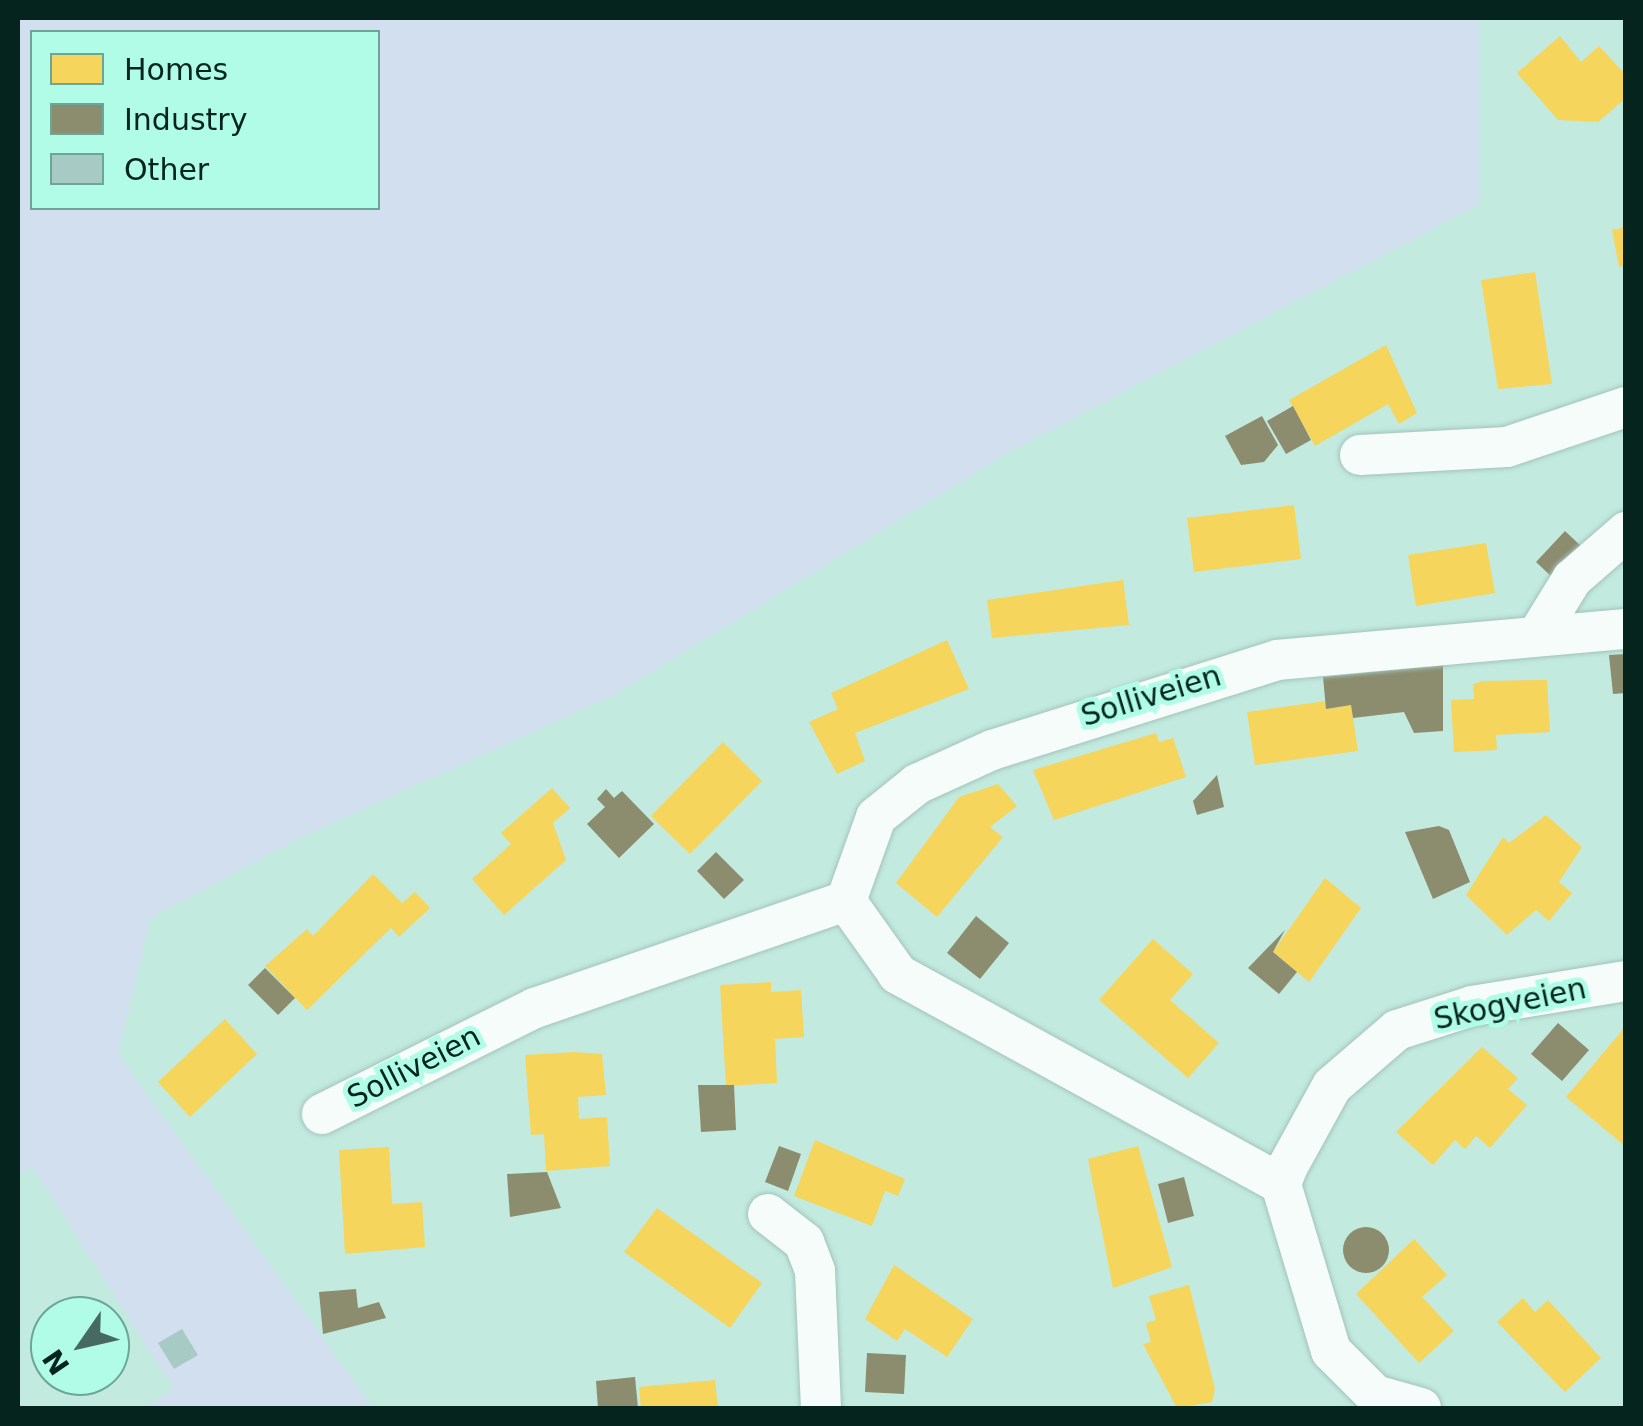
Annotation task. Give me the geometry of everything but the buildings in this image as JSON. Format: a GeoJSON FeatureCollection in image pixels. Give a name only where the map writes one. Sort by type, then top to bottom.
{"type":"FeatureCollection","features":[{"type":"Feature","properties":{"kind":"street"},"geometry":{"type":"LineString","coordinates":[[1360,455],[1507,447],[1626,406]]}},
{"type":"Feature","properties":{"kind":"street"},"geometry":{"type":"LineString","coordinates":[[1537,636],[1572,579],[1626,532]]}},
{"type":"Feature","properties":{"kind":"street","name":"Solliveien"},"geometry":{"type":"LineString","coordinates":[[322,1114],[536,1008],[846,900],[876,817],[903,795],[1082,715],[1278,660],[1626,629]]}},
{"type":"Feature","properties":{"kind":"street"},"geometry":{"type":"LineString","coordinates":[[846,900],[898,974],[1281,1184],[1331,1352],[1375,1394],[1421,1408]]}},
{"type":"Feature","properties":{"kind":"street","name":"Skogveien"},"geometry":{"type":"LineString","coordinates":[[1281,1184],[1332,1086],[1398,1030],[1472,1006],[1626,982]]}},
{"type":"Feature","properties":{"kind":"street"},"geometry":{"type":"LineString","coordinates":[[768,1214],[804,1242],[815,1272],[821,1408]]}},
{"type":"Feature","properties":{"kind":"shaded area"},"geometry":{"type":"Polygon","coordinates":[[[18,18],[1479,18],[1480,204],[1011,451],[614,695],[293,841],[151,918],[118,1054],[373,1408],[144,1408],[174,1389],[130,1320],[130,1296],[115,1296],[32,1166],[18,1175],[18,18]]]}}]}
